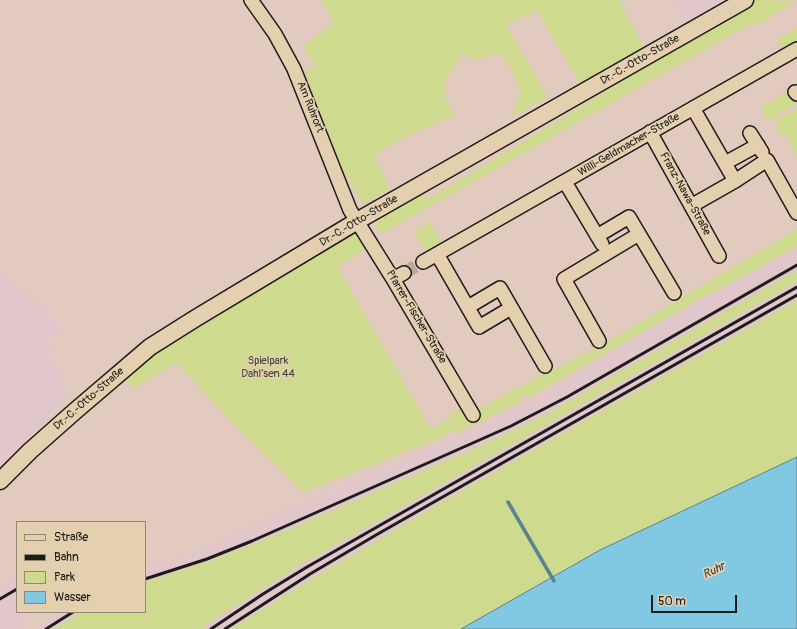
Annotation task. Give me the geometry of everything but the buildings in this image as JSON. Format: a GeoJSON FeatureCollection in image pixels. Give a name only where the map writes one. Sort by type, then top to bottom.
{"type":"FeatureCollection","features":[{"type":"Feature","properties":{"kind":"street","name":"Am Ruhrort"},"geometry":{"type":"LineString","coordinates":[[251,0],[275,34],[294,69],[350,210],[357,221]]}},
{"type":"Feature","properties":{"kind":"street","name":"Dr.-C.-Otto-Straße"},"geometry":{"type":"LineString","coordinates":[[0,481],[30,451],[150,347],[357,221],[745,0]]}},
{"type":"Feature","properties":{"kind":"street","name":"Willi-Geldmacher-Straße"},"geometry":{"type":"LineString","coordinates":[[423,262],[797,49]]}},
{"type":"Feature","properties":{"kind":"street","name":"Willi-Geldmacher-Straße"},"geometry":{"type":"LineString","coordinates":[[693,108],[735,180]]}},
{"type":"Feature","properties":{"kind":"street","name":"Franz-Nawa-Straße"},"geometry":{"type":"LineString","coordinates":[[650,132],[719,256]]}},
{"type":"Feature","properties":{"kind":"street"},"geometry":{"type":"LineString","coordinates":[[750,133],[797,213]]}},
{"type":"Feature","properties":{"kind":"street"},"geometry":{"type":"LineString","coordinates":[[725,163],[758,145]]}},
{"type":"Feature","properties":{"kind":"street"},"geometry":{"type":"LineString","coordinates":[[692,206],[767,160]]}},
{"type":"Feature","properties":{"kind":"street","name":"Willi-Geldmacher-Straße"},"geometry":{"type":"LineString","coordinates":[[565,182],[607,253]]}},
{"type":"Feature","properties":{"kind":"street"},"geometry":{"type":"LineString","coordinates":[[597,236],[629,217],[674,293]]}},
{"type":"Feature","properties":{"kind":"street","name":"Pfarrer-Fischer-Straße"},"geometry":{"type":"LineString","coordinates":[[357,221],[399,276],[473,415]]}},
{"type":"Feature","properties":{"kind":"street"},"geometry":{"type":"LineString","coordinates":[[599,341],[564,280],[639,234]]}},
{"type":"Feature","properties":{"kind":"street"},"geometry":{"type":"LineString","coordinates":[[437,254],[479,327],[511,308]]}},
{"type":"Feature","properties":{"kind":"street"},"geometry":{"type":"LineString","coordinates":[[468,307],[500,288],[545,366]]}},
{"type":"Feature","properties":{"kind":"shaded area"},"geometry":{"type":"Polygon","coordinates":[[[674,0],[730,0],[688,25],[674,0]]]}},
{"type":"Feature","properties":{"kind":"shaded area"},"geometry":{"type":"Polygon","coordinates":[[[797,247],[797,270],[550,412],[482,445],[278,534],[210,561],[146,582],[146,566],[158,559],[163,566],[266,518],[474,430],[540,397],[660,322],[706,296],[705,295],[708,293],[710,295],[797,247]]]}},
{"type":"Feature","properties":{"kind":"shaded area"},"geometry":{"type":"Polygon","coordinates":[[[0,270],[65,327],[48,340],[68,395],[0,468],[0,270]]]}},
{"type":"Feature","properties":{"kind":"shaded area"},"geometry":{"type":"Polygon","coordinates":[[[797,282],[797,300],[440,503],[306,582],[231,629],[202,629],[218,617],[295,568],[797,282]]]}},
{"type":"Feature","properties":{"kind":"shaded area"},"geometry":{"type":"Polygon","coordinates":[[[16,573],[16,613],[28,613],[20,629],[0,629],[0,587],[16,573]]]}},
{"type":"Feature","properties":{"kind":"shaded area"},"geometry":{"type":"Polygon","coordinates":[[[64,613],[80,613],[53,629],[37,629],[64,613]]]}},
{"type":"Feature","properties":{"kind":"green space"},"geometry":{"type":"Polygon","coordinates":[[[321,0],[619,0],[645,50],[581,86],[537,10],[508,24],[504,22],[548,97],[512,117],[521,91],[506,60],[498,53],[475,60],[462,54],[446,80],[444,97],[455,115],[397,141],[374,155],[390,189],[363,205],[341,166],[305,72],[315,67],[303,46],[334,23],[321,0]]]}},
{"type":"Feature","properties":{"kind":"green space"},"geometry":{"type":"Polygon","coordinates":[[[756,0],[797,1],[756,25],[754,22],[383,233],[379,229],[375,231],[376,224],[385,215],[422,191],[427,200],[756,0]]]}},
{"type":"Feature","properties":{"kind":"green space"},"geometry":{"type":"Polygon","coordinates":[[[797,28],[797,43],[793,46],[791,44],[783,49],[778,39],[797,28]]]}},
{"type":"Feature","properties":{"kind":"green space"},"geometry":{"type":"Polygon","coordinates":[[[789,90],[796,103],[776,117],[767,121],[761,107],[789,90]]]}},
{"type":"Feature","properties":{"kind":"green space"},"geometry":{"type":"Polygon","coordinates":[[[797,108],[797,155],[795,156],[790,147],[792,145],[786,134],[781,137],[776,127],[778,126],[776,121],[797,108]]]}},
{"type":"Feature","properties":{"kind":"green space"},"geometry":{"type":"Polygon","coordinates":[[[430,222],[444,245],[429,255],[414,232],[430,222]]]}},
{"type":"Feature","properties":{"kind":"green space","name":"Spielpark Dahl’sen 44"},"geometry":{"type":"Polygon","coordinates":[[[797,229],[797,247],[709,295],[708,293],[705,295],[706,296],[597,358],[596,357],[594,360],[528,398],[525,394],[519,397],[522,402],[453,434],[451,430],[445,434],[445,436],[303,492],[229,419],[176,362],[134,389],[124,378],[166,346],[357,230],[368,248],[337,266],[429,426],[433,428],[449,419],[452,412],[477,410],[600,346],[797,229]]]}},
{"type":"Feature","properties":{"kind":"green space"},"geometry":{"type":"Polygon","coordinates":[[[797,270],[797,282],[295,568],[218,617],[202,629],[53,629],[80,613],[146,613],[146,582],[210,561],[278,534],[482,445],[550,412],[797,270]]]}},
{"type":"Feature","properties":{"kind":"green space"},"geometry":{"type":"Polygon","coordinates":[[[797,300],[797,457],[600,550],[461,629],[231,629],[306,582],[440,503],[797,300]]]}},
{"type":"Feature","properties":{"kind":"water","name":"Ruhr"},"geometry":{"type":"Polygon","coordinates":[[[797,457],[797,629],[461,629],[600,550],[797,457]]]}},
{"type":"Feature","properties":{"kind":"waterway"},"geometry":{"type":"LineString","coordinates":[[508,502],[554,581]]}},
{"type":"Feature","properties":{"kind":"tunnel"},"geometry":{"type":"LineString","coordinates":[[404,273],[423,262]]}},
{"type":"Feature","properties":{"kind":"railway"},"geometry":{"type":"LineString","coordinates":[[146,579],[207,559],[252,541],[511,426],[567,397],[797,265]]}},
{"type":"Feature","properties":{"kind":"railway"},"geometry":{"type":"LineString","coordinates":[[211,629],[307,567],[797,287]]}},
{"type":"Feature","properties":{"kind":"railway"},"geometry":{"type":"LineString","coordinates":[[225,629],[310,574],[376,535],[797,295]]}},
{"type":"Feature","properties":{"kind":"railway"},"geometry":{"type":"LineString","coordinates":[[0,599],[16,590]]}},
{"type":"Feature","properties":{"kind":"railway"},"geometry":{"type":"LineString","coordinates":[[46,629],[71,613]]}}]}
